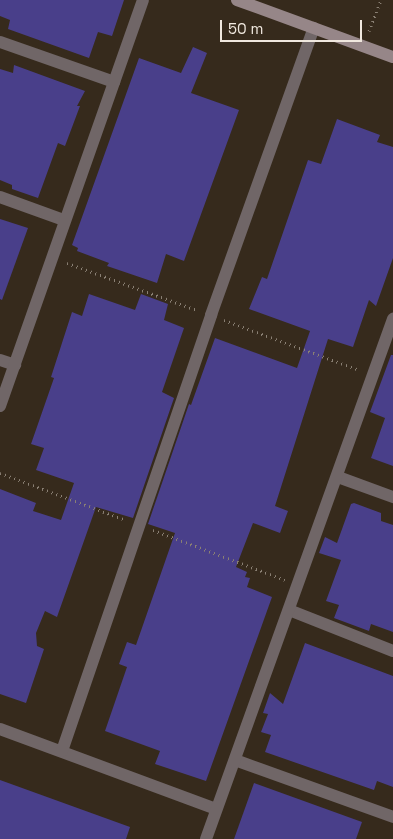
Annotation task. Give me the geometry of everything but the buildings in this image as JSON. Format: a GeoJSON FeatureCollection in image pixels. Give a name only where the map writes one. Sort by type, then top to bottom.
{"type":"FeatureCollection","features":[{"type":"Feature","properties":{"kind":"street"},"geometry":{"type":"LineString","coordinates":[[0,406],[143,0]]}},
{"type":"Feature","properties":{"kind":"street"},"geometry":{"type":"LineString","coordinates":[[237,0],[393,57]]}},
{"type":"Feature","properties":{"kind":"street"},"geometry":{"type":"LineString","coordinates":[[62,751],[211,315],[314,28]]}},
{"type":"Feature","properties":{"kind":"street"},"geometry":{"type":"LineString","coordinates":[[0,42],[114,82]]}},
{"type":"Feature","properties":{"kind":"street"},"geometry":{"type":"LineString","coordinates":[[0,198],[64,220]]}},
{"type":"Feature","properties":{"kind":"street"},"geometry":{"type":"LineString","coordinates":[[206,839],[288,610],[390,339],[393,319]]}},
{"type":"Feature","properties":{"kind":"street"},"geometry":{"type":"LineString","coordinates":[[0,360],[14,365]]}},
{"type":"Feature","properties":{"kind":"street"},"geometry":{"type":"LineString","coordinates":[[338,477],[393,497]]}},
{"type":"Feature","properties":{"kind":"street"},"geometry":{"type":"LineString","coordinates":[[288,610],[393,651]]}},
{"type":"Feature","properties":{"kind":"street"},"geometry":{"type":"LineString","coordinates":[[0,729],[216,809]]}},
{"type":"Feature","properties":{"kind":"street"},"geometry":{"type":"LineString","coordinates":[[235,760],[393,817]]}},
{"type":"Feature","properties":{"kind":"path"},"geometry":{"type":"LineString","coordinates":[[363,46],[381,0]]}}]}
